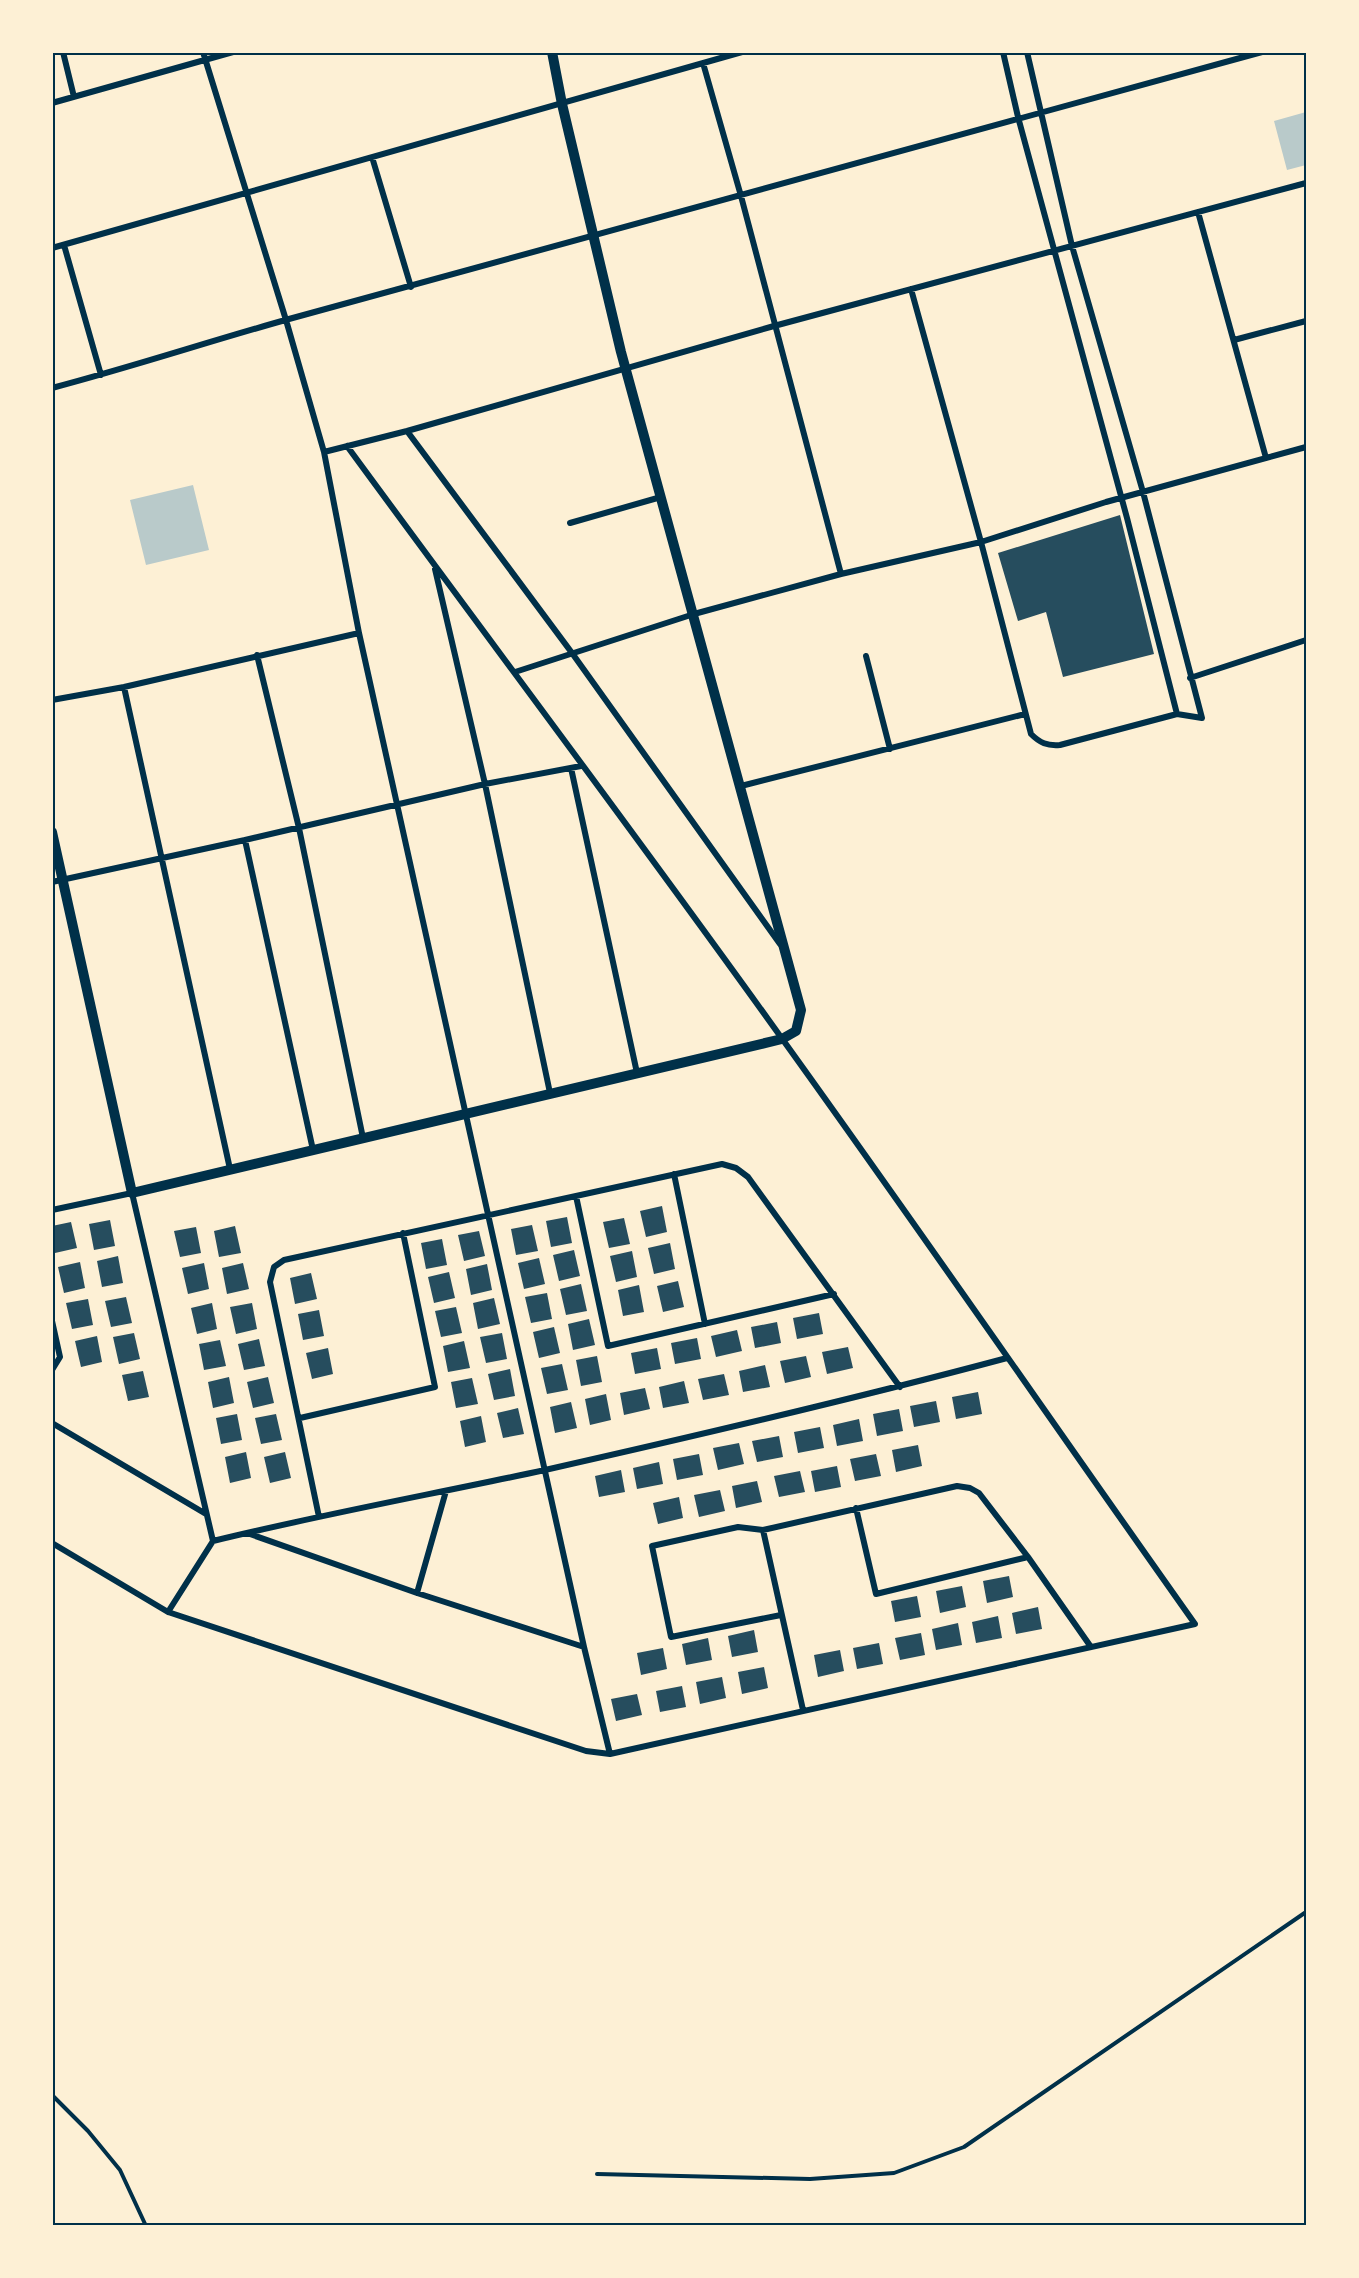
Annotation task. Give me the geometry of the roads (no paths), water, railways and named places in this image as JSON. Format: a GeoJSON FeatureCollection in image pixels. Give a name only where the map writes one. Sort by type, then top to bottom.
{"type":"FeatureCollection","features":[{"type":"Feature","properties":{"kind":"street"},"geometry":{"type":"LineString","coordinates":[[63,52],[74,97]]}},
{"type":"Feature","properties":{"kind":"street"},"geometry":{"type":"LineString","coordinates":[[203,52],[286,320],[324,452],[359,633],[584,1647],[610,1754]]}},
{"type":"Feature","properties":{"kind":"street"},"geometry":{"type":"LineString","coordinates":[[52,103],[233,52]]}},
{"type":"Feature","properties":{"kind":"street"},"geometry":{"type":"LineString","coordinates":[[52,1210],[782,1039],[796,1031],[801,1010],[626,368],[562,104],[552,52]]}},
{"type":"Feature","properties":{"kind":"street"},"geometry":{"type":"LineString","coordinates":[[52,248],[742,52]]}},
{"type":"Feature","properties":{"kind":"street"},"geometry":{"type":"LineString","coordinates":[[1003,52],[1018,117],[1177,714]]}},
{"type":"Feature","properties":{"kind":"street"},"geometry":{"type":"LineString","coordinates":[[911,289],[1031,734],[1048,746],[1060,745],[1177,714],[1202,718],[1143,492],[1072,246],[1027,52]]}},
{"type":"Feature","properties":{"kind":"street"},"geometry":{"type":"LineString","coordinates":[[52,388],[286,320],[741,196],[1018,117],[1262,52]]}},
{"type":"Feature","properties":{"kind":"street"},"geometry":{"type":"LineString","coordinates":[[704,63],[841,574]]}},
{"type":"Feature","properties":{"kind":"street"},"geometry":{"type":"LineString","coordinates":[[372,157],[411,287]]}},
{"type":"Feature","properties":{"kind":"street"},"geometry":{"type":"LineString","coordinates":[[324,452],[407,431],[774,326],[1306,183]]}},
{"type":"Feature","properties":{"kind":"street"},"geometry":{"type":"LineString","coordinates":[[1198,212],[1266,458]]}},
{"type":"Feature","properties":{"kind":"street"},"geometry":{"type":"LineString","coordinates":[[64,245],[100,375]]}},
{"type":"Feature","properties":{"kind":"street"},"geometry":{"type":"LineString","coordinates":[[1234,340],[1306,321]]}},
{"type":"Feature","properties":{"kind":"street"},"geometry":{"type":"LineString","coordinates":[[407,431],[572,653],[782,947]]}},
{"type":"Feature","properties":{"kind":"street"},"geometry":{"type":"LineString","coordinates":[[52,1543],[168,1612],[586,1751],[610,1754],[1195,1623],[782,1039],[347,446]]}},
{"type":"Feature","properties":{"kind":"street"},"geometry":{"type":"LineString","coordinates":[[515,672],[694,614],[841,574],[981,542],[1121,498],[1306,447]]}},
{"type":"Feature","properties":{"kind":"street"},"geometry":{"type":"LineString","coordinates":[[570,523],[661,497]]}},
{"type":"Feature","properties":{"kind":"street"},"geometry":{"type":"LineString","coordinates":[[435,565],[485,784],[550,1093]]}},
{"type":"Feature","properties":{"kind":"street"},"geometry":{"type":"LineString","coordinates":[[52,700],[124,687],[359,633]]}},
{"type":"Feature","properties":{"kind":"street"},"geometry":{"type":"LineString","coordinates":[[1190,678],[1306,640]]}},
{"type":"Feature","properties":{"kind":"street"},"geometry":{"type":"LineString","coordinates":[[257,655],[299,828],[363,1138]]}},
{"type":"Feature","properties":{"kind":"street"},"geometry":{"type":"LineString","coordinates":[[866,656],[890,749]]}},
{"type":"Feature","properties":{"kind":"street"},"geometry":{"type":"LineString","coordinates":[[124,687],[230,1169]]}},
{"type":"Feature","properties":{"kind":"street"},"geometry":{"type":"LineString","coordinates":[[741,786],[1025,714]]}},
{"type":"Feature","properties":{"kind":"street"},"geometry":{"type":"LineString","coordinates":[[57,880],[399,806],[485,784],[581,766]]}},
{"type":"Feature","properties":{"kind":"street"},"geometry":{"type":"LineString","coordinates":[[571,768],[637,1073]]}},
{"type":"Feature","properties":{"kind":"street"},"geometry":{"type":"LineString","coordinates":[[52,832],[57,880],[213,1541]]}},
{"type":"Feature","properties":{"kind":"street"},"geometry":{"type":"LineString","coordinates":[[245,840],[314,1150]]}},
{"type":"Feature","properties":{"kind":"street"},"geometry":{"type":"LineString","coordinates":[[318,1516],[300,1418],[270,1282],[274,1267],[284,1260],[402,1233],[722,1164],[736,1168],[748,1177],[900,1387]]}},
{"type":"Feature","properties":{"kind":"street"},"geometry":{"type":"LineString","coordinates":[[674,1174],[705,1324]]}},
{"type":"Feature","properties":{"kind":"street"},"geometry":{"type":"LineString","coordinates":[[576,1196],[608,1346],[834,1294]]}},
{"type":"Feature","properties":{"kind":"street"},"geometry":{"type":"LineString","coordinates":[[300,1418],[435,1387],[402,1233]]}},
{"type":"Feature","properties":{"kind":"street"},"geometry":{"type":"LineString","coordinates":[[52,1321],[60,1357],[52,1370]]}},
{"type":"Feature","properties":{"kind":"street"},"geometry":{"type":"LineString","coordinates":[[168,1612],[213,1541],[318,1516],[546,1469],[900,1387],[1007,1358]]}},
{"type":"Feature","properties":{"kind":"street"},"geometry":{"type":"LineString","coordinates":[[52,1424],[206,1514]]}},
{"type":"Feature","properties":{"kind":"street"},"geometry":{"type":"LineString","coordinates":[[781,1615],[671,1637],[652,1546],[738,1527],[763,1530],[957,1486],[970,1488],[979,1493],[1028,1557],[1091,1647]]}},
{"type":"Feature","properties":{"kind":"street"},"geometry":{"type":"LineString","coordinates":[[417,1593],[446,1491]]}},
{"type":"Feature","properties":{"kind":"street"},"geometry":{"type":"LineString","coordinates":[[856,1508],[876,1594],[1028,1557]]}},
{"type":"Feature","properties":{"kind":"street"},"geometry":{"type":"LineString","coordinates":[[763,1530],[803,1710]]}},
{"type":"Feature","properties":{"kind":"street"},"geometry":{"type":"LineString","coordinates":[[247,1533],[417,1593],[584,1647]]}}]}
